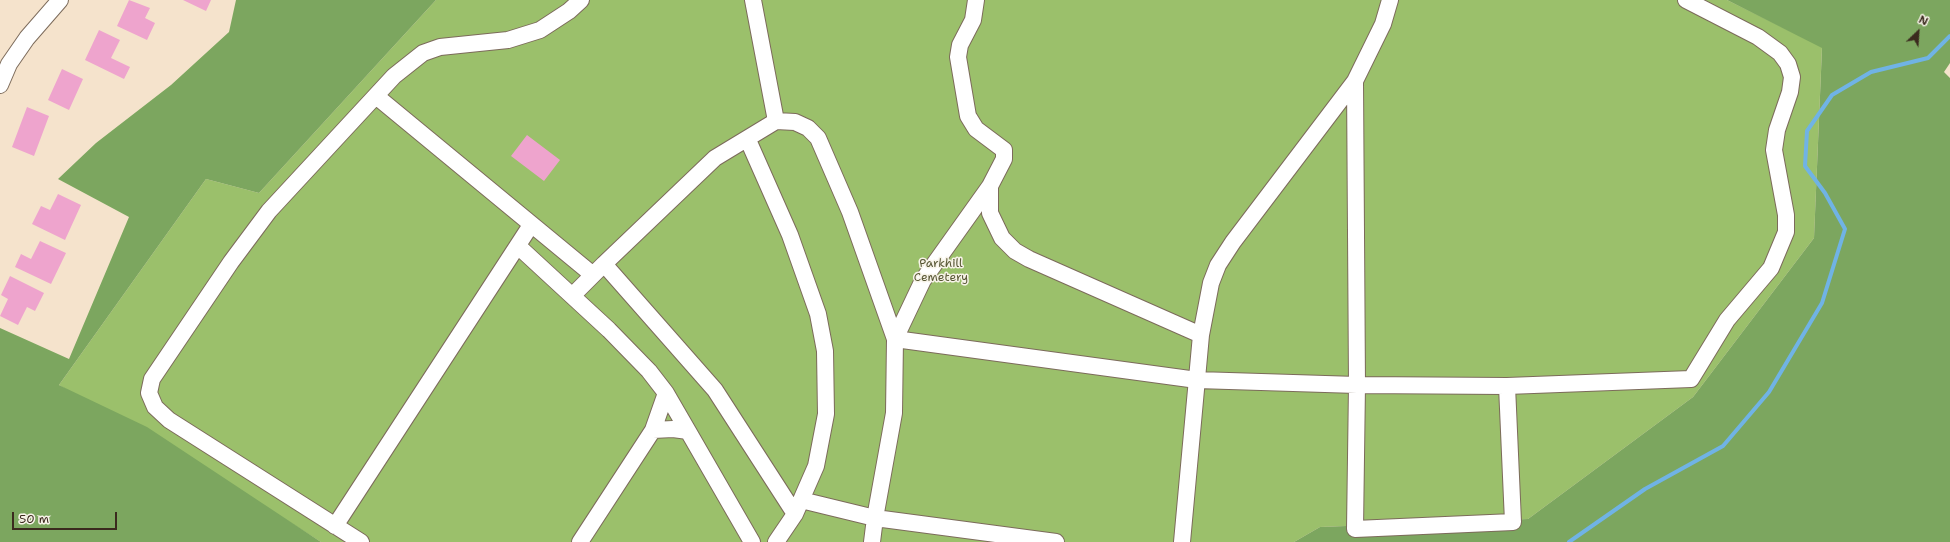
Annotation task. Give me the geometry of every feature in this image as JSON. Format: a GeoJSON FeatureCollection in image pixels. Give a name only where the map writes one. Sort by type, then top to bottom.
{"type":"FeatureCollection","features":[{"type":"Feature","properties":{"kind":"street"},"geometry":{"type":"LineString","coordinates":[[0,85],[10,64],[27,38],[60,0]]}},
{"type":"Feature","properties":{"kind":"street"},"geometry":{"type":"LineString","coordinates":[[361,542],[169,420],[155,407],[149,393],[152,378],[230,262],[268,211],[394,76],[423,53],[440,47],[508,40],[540,30],[569,11],[581,0]]}},
{"type":"Feature","properties":{"kind":"street"},"geometry":{"type":"LineString","coordinates":[[753,0],[776,121]]}},
{"type":"Feature","properties":{"kind":"street"},"geometry":{"type":"LineString","coordinates":[[895,339],[923,280],[990,186],[1004,159],[1004,150],[976,129],[968,116],[958,57],[960,45],[973,20],[976,0]]}},
{"type":"Feature","properties":{"kind":"street"},"geometry":{"type":"LineString","coordinates":[[1182,542],[1201,335],[1211,283],[1218,265],[1233,242],[1355,81],[1383,24],[1390,0]]}},
{"type":"Feature","properties":{"kind":"street"},"geometry":{"type":"LineString","coordinates":[[895,339],[1197,380],[1357,386],[1507,386],[1691,379],[1714,338],[1727,320],[1771,268],[1786,232],[1786,215],[1774,150],[1776,130],[1790,92],[1792,77],[1788,64],[1780,53],[1758,37],[1686,0]]}},
{"type":"Feature","properties":{"kind":"street"},"geometry":{"type":"LineString","coordinates":[[1355,81],[1357,386],[1355,529],[1513,522],[1507,386]]}},
{"type":"Feature","properties":{"kind":"street"},"geometry":{"type":"LineString","coordinates":[[376,96],[531,225],[598,269],[715,390],[798,507],[1056,542]]}},
{"type":"Feature","properties":{"kind":"street"},"geometry":{"type":"LineString","coordinates":[[572,296],[598,269],[726,149],[748,140],[776,121],[795,122],[808,128],[818,138],[850,212],[895,339],[894,412],[872,542]]}},
{"type":"Feature","properties":{"kind":"street"},"geometry":{"type":"LineString","coordinates":[[748,140],[790,236],[818,314],[826,351],[826,408],[822,439],[816,466],[798,507],[776,542]]}},
{"type":"Feature","properties":{"kind":"street"},"geometry":{"type":"LineString","coordinates":[[990,186],[990,213],[1002,238],[1016,251],[1030,259],[1201,335]]}},
{"type":"Feature","properties":{"kind":"street"},"geometry":{"type":"LineString","coordinates":[[335,526],[531,225]]}},
{"type":"Feature","properties":{"kind":"street"},"geometry":{"type":"LineString","coordinates":[[518,247],[609,330],[649,370],[666,393],[752,542]]}},
{"type":"Feature","properties":{"kind":"street"},"geometry":{"type":"LineString","coordinates":[[580,542],[653,430],[666,393]]}},
{"type":"Feature","properties":{"kind":"street"},"geometry":{"type":"LineString","coordinates":[[653,430],[673,429],[688,431]]}},
{"type":"Feature","properties":{"kind":"green space"},"geometry":{"type":"Polygon","coordinates":[[[236,0],[436,0],[259,193],[206,179],[59,385],[147,427],[321,542],[0,542],[0,328],[69,359],[129,217],[58,179],[96,143],[171,85],[229,32],[236,0]]]}},
{"type":"Feature","properties":{"kind":"green space","name":"Parkhill Cemetery"},"geometry":{"type":"Polygon","coordinates":[[[436,0],[1727,0],[1822,47],[1814,238],[1693,397],[1528,519],[1320,527],[1294,542],[321,542],[269,509],[59,385],[206,179],[259,193],[436,0]]]}},
{"type":"Feature","properties":{"kind":"green space"},"geometry":{"type":"Polygon","coordinates":[[[1727,0],[1950,0],[1950,63],[1944,72],[1950,78],[1950,542],[1294,542],[1320,527],[1528,519],[1693,397],[1814,238],[1822,48],[1727,0]]]}},
{"type":"Feature","properties":{"kind":"building"},"geometry":{"type":"Polygon","coordinates":[[[129,0],[150,8],[145,18],[155,23],[147,40],[117,26],[129,0]]]}},
{"type":"Feature","properties":{"kind":"building"},"geometry":{"type":"Polygon","coordinates":[[[183,0],[211,0],[206,11],[183,0]]]}},
{"type":"Feature","properties":{"kind":"building"},"geometry":{"type":"Polygon","coordinates":[[[99,30],[120,40],[111,58],[130,67],[124,79],[85,60],[99,30]]]}},
{"type":"Feature","properties":{"kind":"building"},"geometry":{"type":"Polygon","coordinates":[[[62,69],[83,79],[69,110],[48,100],[62,69]]]}},
{"type":"Feature","properties":{"kind":"building"},"geometry":{"type":"Polygon","coordinates":[[[27,107],[49,116],[34,156],[12,147],[27,107]]]}},
{"type":"Feature","properties":{"kind":"building"},"geometry":{"type":"Polygon","coordinates":[[[527,135],[560,160],[544,181],[511,156],[527,135]]]}},
{"type":"Feature","properties":{"kind":"building"},"geometry":{"type":"Polygon","coordinates":[[[58,194],[81,205],[65,240],[32,224],[41,206],[50,210],[58,194]]]}},
{"type":"Feature","properties":{"kind":"building"},"geometry":{"type":"Polygon","coordinates":[[[40,241],[66,253],[51,284],[15,267],[21,254],[31,259],[40,241]]]}},
{"type":"Feature","properties":{"kind":"building"},"geometry":{"type":"Polygon","coordinates":[[[10,276],[44,293],[35,311],[27,307],[18,325],[0,316],[8,299],[1,295],[10,276]]]}},
{"type":"Feature","properties":{"kind":"waterway"},"geometry":{"type":"LineString","coordinates":[[1569,542],[1645,489],[1723,446],[1769,392],[1822,303],[1845,229],[1825,193],[1805,166],[1807,131],[1832,95],[1871,72],[1928,58],[1950,36]]}}]}
